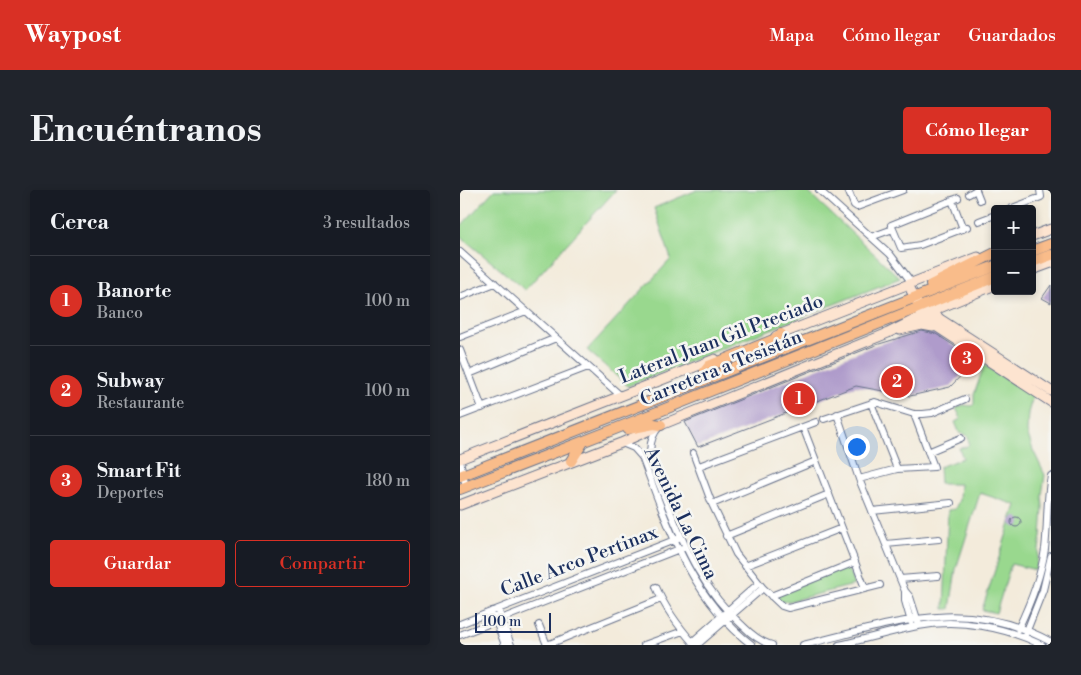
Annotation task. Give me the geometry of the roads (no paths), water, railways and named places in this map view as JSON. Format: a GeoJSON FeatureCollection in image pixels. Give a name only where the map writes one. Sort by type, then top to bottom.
{"type":"FeatureCollection","features":[{"type":"Feature","properties":{"kind":"main road"},"geometry":{"type":"LineString","coordinates":[[1036,235],[1051,229]]}},
{"type":"Feature","properties":{"kind":"main road"},"geometry":{"type":"LineString","coordinates":[[1036,250],[1051,244]]}},
{"type":"Feature","properties":{"kind":"main road","name":"Lateral Juan Gil Preciado"},"geometry":{"type":"LineString","coordinates":[[460,460],[909,282],[991,253]]}},
{"type":"Feature","properties":{"kind":"main road"},"geometry":{"type":"LineString","coordinates":[[919,295],[932,283],[991,254]]}},
{"type":"Feature","properties":{"kind":"main road"},"geometry":{"type":"LineString","coordinates":[[1036,261],[1051,255]]}},
{"type":"Feature","properties":{"kind":"main road"},"geometry":{"type":"LineString","coordinates":[[1036,269],[1051,263]]}},
{"type":"Feature","properties":{"kind":"main road","name":"Carretera a Tesistán"},"geometry":{"type":"LineString","coordinates":[[462,475],[991,268]]}},
{"type":"Feature","properties":{"kind":"main road","name":"Carretera a Tesistán"},"geometry":{"type":"LineString","coordinates":[[463,488],[924,310],[991,279]]}},
{"type":"Feature","properties":{"kind":"main road"},"geometry":{"type":"LineString","coordinates":[[909,282],[919,295],[927,320],[1051,391]]}},
{"type":"Feature","properties":{"kind":"main road"},"geometry":{"type":"LineString","coordinates":[[890,332],[924,310],[991,286]]}},
{"type":"Feature","properties":{"kind":"main road"},"geometry":{"type":"LineString","coordinates":[[924,310],[1051,402]]}},
{"type":"Feature","properties":{"kind":"main road"},"geometry":{"type":"LineString","coordinates":[[460,505],[621,443],[890,332],[922,325],[938,328]]}},
{"type":"Feature","properties":{"kind":"main road"},"geometry":{"type":"LineString","coordinates":[[704,380],[705,371],[709,366],[773,340],[781,334]]}},
{"type":"Feature","properties":{"kind":"main road"},"geometry":{"type":"LineString","coordinates":[[610,432],[654,424],[661,425]]}},
{"type":"Feature","properties":{"kind":"main road"},"geometry":{"type":"LineString","coordinates":[[571,461],[583,442]]}},
{"type":"Feature","properties":{"kind":"main road"},"geometry":{"type":"LineString","coordinates":[[460,499],[463,488]]}},
{"type":"Feature","properties":{"kind":"street"},"geometry":{"type":"LineString","coordinates":[[821,190],[890,254],[909,282]]}},
{"type":"Feature","properties":{"kind":"street"},"geometry":{"type":"LineString","coordinates":[[848,190],[854,205],[857,207],[903,190]]}},
{"type":"Feature","properties":{"kind":"street"},"geometry":{"type":"LineString","coordinates":[[969,194],[976,190],[980,200]]}},
{"type":"Feature","properties":{"kind":"street"},"geometry":{"type":"LineString","coordinates":[[1020,205],[1041,197],[1040,190]]}},
{"type":"Feature","properties":{"kind":"street"},"geometry":{"type":"LineString","coordinates":[[955,199],[965,228],[920,245],[902,248],[893,228],[891,225],[955,199]]}},
{"type":"Feature","properties":{"kind":"street"},"geometry":{"type":"LineString","coordinates":[[984,210],[987,218]]}},
{"type":"Feature","properties":{"kind":"street"},"geometry":{"type":"LineString","coordinates":[[979,221],[991,216]]}},
{"type":"Feature","properties":{"kind":"street"},"geometry":{"type":"LineString","coordinates":[[871,237],[893,228]]}},
{"type":"Feature","properties":{"kind":"street"},"geometry":{"type":"LineString","coordinates":[[460,252],[463,258],[495,283],[621,396]]}},
{"type":"Feature","properties":{"kind":"street"},"geometry":{"type":"LineString","coordinates":[[460,297],[495,283]]}},
{"type":"Feature","properties":{"kind":"street"},"geometry":{"type":"LineString","coordinates":[[460,337],[526,311]]}},
{"type":"Feature","properties":{"kind":"street"},"geometry":{"type":"LineString","coordinates":[[469,374],[556,338]]}},
{"type":"Feature","properties":{"kind":"street"},"geometry":{"type":"LineString","coordinates":[[460,350],[482,408]]}},
{"type":"Feature","properties":{"kind":"street"},"geometry":{"type":"LineString","coordinates":[[460,416],[588,366]]}},
{"type":"Feature","properties":{"kind":"street"},"geometry":{"type":"LineString","coordinates":[[824,419],[875,402],[914,414],[932,413],[966,399]]}},
{"type":"Feature","properties":{"kind":"street"},"geometry":{"type":"LineString","coordinates":[[870,403],[897,469]]}},
{"type":"Feature","properties":{"kind":"street"},"geometry":{"type":"LineString","coordinates":[[837,414],[859,479],[906,591],[905,601],[916,626]]}},
{"type":"Feature","properties":{"kind":"street"},"geometry":{"type":"LineString","coordinates":[[859,479],[897,469],[934,467],[914,414]]}},
{"type":"Feature","properties":{"kind":"street"},"geometry":{"type":"LineString","coordinates":[[699,466],[816,422]]}},
{"type":"Feature","properties":{"kind":"street","name":"Avenida La Cima"},"geometry":{"type":"LineString","coordinates":[[651,471],[650,442],[653,434],[661,425]]}},
{"type":"Feature","properties":{"kind":"street"},"geometry":{"type":"LineString","coordinates":[[803,427],[865,588]]}},
{"type":"Feature","properties":{"kind":"street"},"geometry":{"type":"LineString","coordinates":[[928,452],[961,438]]}},
{"type":"Feature","properties":{"kind":"street","name":"Avenida La Cima"},"geometry":{"type":"LineString","coordinates":[[621,443],[627,444],[638,452],[651,471],[699,587],[723,619],[752,645]]}},
{"type":"Feature","properties":{"kind":"street"},"geometry":{"type":"LineString","coordinates":[[693,452],[726,536],[745,566],[761,586],[782,606],[788,608],[880,585]]}},
{"type":"Feature","properties":{"kind":"street"},"geometry":{"type":"LineString","coordinates":[[460,460],[463,488]]}},
{"type":"Feature","properties":{"kind":"street"},"geometry":{"type":"LineString","coordinates":[[712,504],[816,461]]}},
{"type":"Feature","properties":{"kind":"street"},"geometry":{"type":"LineString","coordinates":[[1018,631],[1048,547],[1047,494],[1051,476]]}},
{"type":"Feature","properties":{"kind":"street"},"geometry":{"type":"LineString","coordinates":[[726,536],[829,494]]}},
{"type":"Feature","properties":{"kind":"street"},"geometry":{"type":"LineString","coordinates":[[872,511],[951,503]]}},
{"type":"Feature","properties":{"kind":"street"},"geometry":{"type":"LineString","coordinates":[[745,566],[842,528]]}},
{"type":"Feature","properties":{"kind":"street","name":"Calle Arco Pertinax"},"geometry":{"type":"LineString","coordinates":[[460,624],[678,538]]}},
{"type":"Feature","properties":{"kind":"street"},"geometry":{"type":"LineString","coordinates":[[886,544],[939,539]]}},
{"type":"Feature","properties":{"kind":"street","name":"Avenida La Cima"},"geometry":{"type":"LineString","coordinates":[[682,548],[703,579],[730,613],[747,630],[768,644]]}},
{"type":"Feature","properties":{"kind":"street","name":"Calle Arco Pertinax"},"geometry":{"type":"LineString","coordinates":[[460,635],[682,548]]}},
{"type":"Feature","properties":{"kind":"street"},"geometry":{"type":"LineString","coordinates":[[1025,634],[1043,590],[1051,556]]}},
{"type":"Feature","properties":{"kind":"street"},"geometry":{"type":"LineString","coordinates":[[771,596],[855,562]]}},
{"type":"Feature","properties":{"kind":"street"},"geometry":{"type":"LineString","coordinates":[[900,579],[938,576]]}},
{"type":"Feature","properties":{"kind":"street"},"geometry":{"type":"LineString","coordinates":[[656,587],[661,599],[683,631],[695,644],[761,586]]}},
{"type":"Feature","properties":{"kind":"street"},"geometry":{"type":"LineString","coordinates":[[539,625],[547,645],[661,599]]}},
{"type":"Feature","properties":{"kind":"street"},"geometry":{"type":"LineString","coordinates":[[495,610],[502,629],[505,645]]}},
{"type":"Feature","properties":{"kind":"street"},"geometry":{"type":"LineString","coordinates":[[803,645],[914,619],[967,616],[997,621],[1025,634],[1051,642]]}},
{"type":"Feature","properties":{"kind":"street"},"geometry":{"type":"LineString","coordinates":[[840,645],[916,626],[944,623],[969,624],[1018,631]]}},
{"type":"Feature","properties":{"kind":"street"},"geometry":{"type":"LineString","coordinates":[[502,629],[511,645]]}},
{"type":"Feature","properties":{"kind":"street"},"geometry":{"type":"LineString","coordinates":[[644,645],[683,631]]}},
{"type":"Feature","properties":{"kind":"street"},"geometry":{"type":"LineString","coordinates":[[1025,634],[1042,645]]}},
{"type":"Feature","properties":{"kind":"place","name":"Smart Fit"},"geometry":{"type":"Point","coordinates":[967,359]}},
{"type":"Feature","properties":{"kind":"place","name":"Subway"},"geometry":{"type":"Point","coordinates":[897,382]}},
{"type":"Feature","properties":{"kind":"place","name":"Banorte"},"geometry":{"type":"Point","coordinates":[799,399]}}]}
